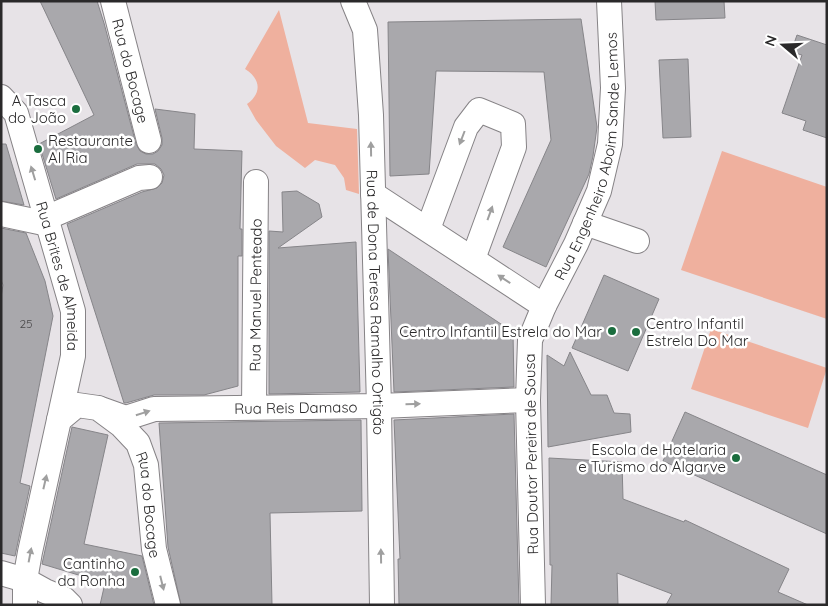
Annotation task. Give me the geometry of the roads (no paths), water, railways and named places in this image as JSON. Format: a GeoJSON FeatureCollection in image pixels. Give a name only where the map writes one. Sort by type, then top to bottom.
{"type":"FeatureCollection","features":[{"type":"Feature","properties":{"kind":"street","name":"Rua do Bocage"},"geometry":{"type":"LineString","coordinates":[[112,1],[150,141]]}},
{"type":"Feature","properties":{"kind":"street","name":"Rua Engenheiro Aboim Sande Lemos"},"geometry":{"type":"LineString","coordinates":[[544,306],[599,191],[610,144],[613,88],[608,1]]}},
{"type":"Feature","properties":{"kind":"street","name":"Rua de Dona Teresa Ramalho Ortigão"},"geometry":{"type":"LineString","coordinates":[[361,2],[365,30],[371,115],[380,406],[382,605]]}},
{"type":"Feature","properties":{"kind":"street","name":"Rua Brites de Almeida"},"geometry":{"type":"LineString","coordinates":[[1,97],[16,113],[73,311],[73,356],[25,580],[26,605]]}},
{"type":"Feature","properties":{"kind":"street"},"geometry":{"type":"LineString","coordinates":[[428,229],[466,127],[479,110],[513,124],[514,147],[473,259]]}},
{"type":"Feature","properties":{"kind":"street"},"geometry":{"type":"LineString","coordinates":[[1,214],[47,221],[139,178],[150,177]]}},
{"type":"Feature","properties":{"kind":"street","name":"Rua Manuel Penteado"},"geometry":{"type":"LineString","coordinates":[[254,407],[256,182]]}},
{"type":"Feature","properties":{"kind":"street"},"geometry":{"type":"LineString","coordinates":[[373,194],[544,306]]}},
{"type":"Feature","properties":{"kind":"street"},"geometry":{"type":"LineString","coordinates":[[585,223],[637,241]]}},
{"type":"Feature","properties":{"kind":"street","name":"Rua Doutor Pereira de Sousa"},"geometry":{"type":"LineString","coordinates":[[533,605],[528,400],[530,340],[544,306]]}},
{"type":"Feature","properties":{"kind":"street","name":"Rua Reis Damaso"},"geometry":{"type":"LineString","coordinates":[[98,408],[126,418],[154,409],[380,406],[528,400]]}},
{"type":"Feature","properties":{"kind":"street"},"geometry":{"type":"LineString","coordinates":[[59,420],[77,405],[98,408]]}},
{"type":"Feature","properties":{"kind":"street","name":"Rua do Bocage"},"geometry":{"type":"LineString","coordinates":[[98,408],[121,424],[138,443],[146,465],[154,549],[168,605]]}},
{"type":"Feature","properties":{"kind":"street"},"geometry":{"type":"LineString","coordinates":[[1,573],[25,580],[39,599],[64,599],[70,605]]}},
{"type":"Feature","properties":{"kind":"place","name":"A Tasca do João"},"geometry":{"type":"Point","coordinates":[76,109]}},
{"type":"Feature","properties":{"kind":"place","name":"Restaurante Al Ria"},"geometry":{"type":"Point","coordinates":[38,149]}},
{"type":"Feature","properties":{"kind":"place","name":"Centro Infantil Estrela do Mar"},"geometry":{"type":"Point","coordinates":[612,331]}},
{"type":"Feature","properties":{"kind":"place","name":"Centro Infantil Estrela Do Mar"},"geometry":{"type":"Point","coordinates":[636,332]}},
{"type":"Feature","properties":{"kind":"place","name":"Escola de Hotelaria e Turismo do Algarve"},"geometry":{"type":"Point","coordinates":[736,458]}},
{"type":"Feature","properties":{"kind":"place","name":"Cantinho da Ronha"},"geometry":{"type":"Point","coordinates":[135,572]}}]}
